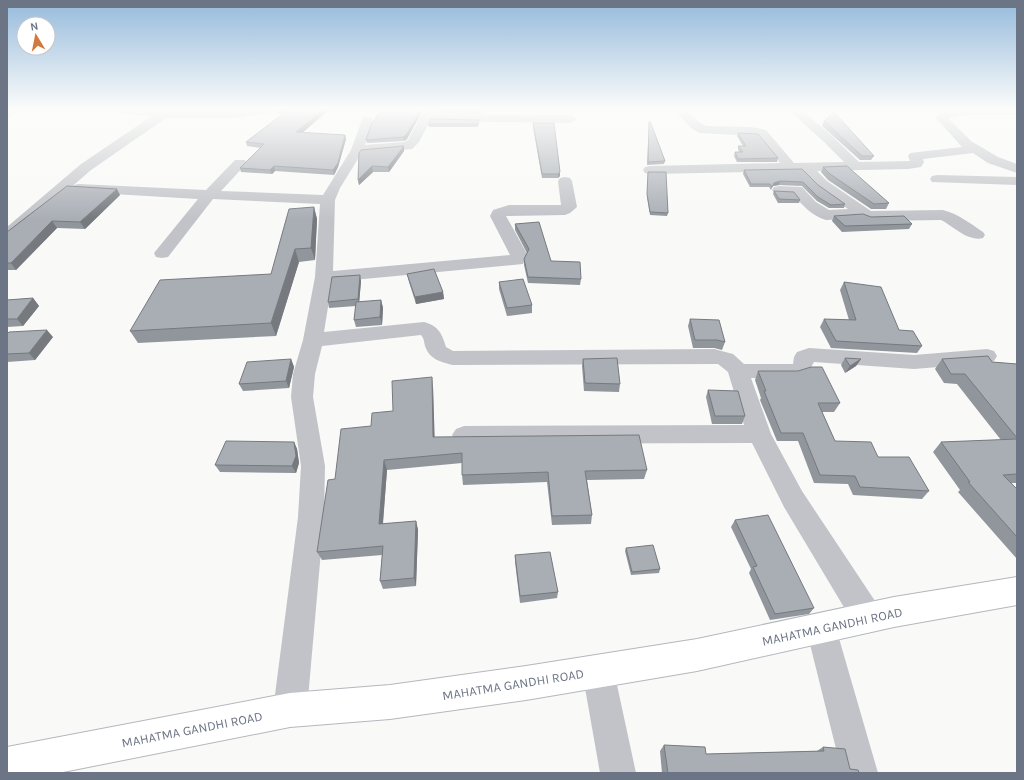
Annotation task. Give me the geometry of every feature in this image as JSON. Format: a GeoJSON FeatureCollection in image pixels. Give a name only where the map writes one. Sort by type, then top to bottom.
{"type":"FeatureCollection","features":[{"type":"Feature","properties":{"kind":"main road","name":"MAHATMA GANDHI ROAD"},"geometry":{"type":"LineString","coordinates":[[12,767],[290,710],[390,702],[697,655],[868,618],[1017,591]]}},
{"type":"Feature","properties":{"kind":"street"},"geometry":{"type":"LineString","coordinates":[[7,235],[86,167],[116,146]]}},
{"type":"Feature","properties":{"kind":"street"},"geometry":{"type":"LineString","coordinates":[[290,710],[311,517],[313,466],[302,397],[304,374],[313,340],[324,277],[328,200],[333,188],[358,146]]}},
{"type":"Feature","properties":{"kind":"street"},"geometry":{"type":"LineString","coordinates":[[357,150],[402,146]]}},
{"type":"Feature","properties":{"kind":"street"},"geometry":{"type":"LineString","coordinates":[[776,146],[798,167],[862,213],[874,217],[943,215],[956,221],[977,236]]}},
{"type":"Feature","properties":{"kind":"street"},"geometry":{"type":"LineString","coordinates":[[836,146],[855,166]]}},
{"type":"Feature","properties":{"kind":"street"},"geometry":{"type":"LineString","coordinates":[[971,146],[993,160],[1017,169]]}},
{"type":"Feature","properties":{"kind":"street"},"geometry":{"type":"LineString","coordinates":[[650,170],[912,165],[917,162],[914,156],[975,149]]}},
{"type":"Feature","properties":{"kind":"street"},"geometry":{"type":"LineString","coordinates":[[162,252],[210,194],[240,163]]}},
{"type":"Feature","properties":{"kind":"street"},"geometry":{"type":"LineString","coordinates":[[937,180],[1017,181]]}},
{"type":"Feature","properties":{"kind":"street"},"geometry":{"type":"LineString","coordinates":[[324,277],[512,262],[517,260],[519,256],[518,252],[498,216],[498,213],[509,210],[565,210],[569,207],[566,181]]}},
{"type":"Feature","properties":{"kind":"street"},"geometry":{"type":"LineString","coordinates":[[64,187],[110,188],[328,200]]}},
{"type":"Feature","properties":{"kind":"street"},"geometry":{"type":"LineString","coordinates":[[779,190],[797,190],[810,205],[826,215],[862,213]]}},
{"type":"Feature","properties":{"kind":"street"},"geometry":{"type":"LineString","coordinates":[[313,340],[424,328],[430,330],[438,352],[443,357],[453,358],[714,356],[726,358],[734,364],[738,371],[759,434],[793,499],[868,618]]}},
{"type":"Feature","properties":{"kind":"street"},"geometry":{"type":"LineString","coordinates":[[738,371],[794,371],[800,369],[803,365],[804,357],[809,355],[914,362],[987,356]]}},
{"type":"Feature","properties":{"kind":"street"},"geometry":{"type":"LineString","coordinates":[[464,435],[759,434]]}},
{"type":"Feature","properties":{"kind":"street"},"geometry":{"type":"LineString","coordinates":[[821,628],[860,773]]}},
{"type":"Feature","properties":{"kind":"street"},"geometry":{"type":"LineString","coordinates":[[598,671],[618,773]]}},
{"type":"Feature","properties":{"kind":"building"},"geometry":{"type":"Polygon","coordinates":[[[262,146],[342,146],[338,163],[333,170],[274,166],[270,170],[240,168],[262,146]]]}},
{"type":"Feature","properties":{"kind":"building"},"geometry":{"type":"Polygon","coordinates":[[[404,146],[388,167],[372,166],[358,180],[359,153],[361,150],[404,146]]]}},
{"type":"Feature","properties":{"kind":"building"},"geometry":{"type":"Polygon","coordinates":[[[537,146],[557,146],[560,172],[558,174],[542,174],[537,146]]]}},
{"type":"Feature","properties":{"kind":"building"},"geometry":{"type":"Polygon","coordinates":[[[648,146],[660,146],[665,161],[648,162],[648,146]]]}},
{"type":"Feature","properties":{"kind":"building"},"geometry":{"type":"Polygon","coordinates":[[[738,146],[768,146],[778,158],[738,159],[735,152],[743,152],[738,146]]]}},
{"type":"Feature","properties":{"kind":"building"},"geometry":{"type":"Polygon","coordinates":[[[852,146],[865,146],[874,156],[862,156],[852,146]]]}},
{"type":"Feature","properties":{"kind":"building"},"geometry":{"type":"Polygon","coordinates":[[[847,166],[889,203],[874,204],[830,174],[823,167],[847,166]]]}},
{"type":"Feature","properties":{"kind":"building"},"geometry":{"type":"Polygon","coordinates":[[[802,169],[818,185],[845,204],[831,205],[818,197],[803,182],[780,181],[774,183],[772,187],[770,184],[751,184],[744,170],[802,169]]]}},
{"type":"Feature","properties":{"kind":"building"},"geometry":{"type":"Polygon","coordinates":[[[648,172],[666,172],[668,213],[650,212],[647,194],[648,172]]]}},
{"type":"Feature","properties":{"kind":"building"},"geometry":{"type":"Polygon","coordinates":[[[67,186],[117,189],[80,222],[52,221],[11,263],[7,263],[7,232],[67,186]]]}},
{"type":"Feature","properties":{"kind":"building"},"geometry":{"type":"Polygon","coordinates":[[[774,191],[794,192],[800,200],[779,199],[774,191]]]}},
{"type":"Feature","properties":{"kind":"building"},"geometry":{"type":"Polygon","coordinates":[[[314,207],[311,248],[295,249],[271,323],[130,331],[160,280],[271,274],[289,209],[314,207]]]}},
{"type":"Feature","properties":{"kind":"building"},"geometry":{"type":"Polygon","coordinates":[[[863,214],[871,217],[904,216],[912,224],[845,226],[834,216],[863,214]]]}},
{"type":"Feature","properties":{"kind":"building"},"geometry":{"type":"Polygon","coordinates":[[[539,222],[551,261],[580,262],[581,279],[528,277],[524,259],[529,249],[515,224],[539,222]]]}},
{"type":"Feature","properties":{"kind":"building"},"geometry":{"type":"Polygon","coordinates":[[[434,269],[443,292],[415,297],[407,274],[434,269]]]}},
{"type":"Feature","properties":{"kind":"building"},"geometry":{"type":"Polygon","coordinates":[[[360,275],[358,299],[328,302],[332,277],[360,275]]]}},
{"type":"Feature","properties":{"kind":"building"},"geometry":{"type":"Polygon","coordinates":[[[523,279],[532,305],[507,308],[499,282],[523,279]]]}},
{"type":"Feature","properties":{"kind":"building"},"geometry":{"type":"Polygon","coordinates":[[[844,282],[881,287],[899,330],[913,331],[922,346],[836,341],[824,319],[856,320],[844,282]]]}},
{"type":"Feature","properties":{"kind":"building"},"geometry":{"type":"Polygon","coordinates":[[[33,298],[17,319],[7,319],[7,300],[33,298]]]}},
{"type":"Feature","properties":{"kind":"building"},"geometry":{"type":"Polygon","coordinates":[[[381,300],[380,317],[354,320],[356,302],[381,300]]]}},
{"type":"Feature","properties":{"kind":"building"},"geometry":{"type":"Polygon","coordinates":[[[690,319],[719,320],[725,342],[717,340],[695,340],[690,319]]]}},
{"type":"Feature","properties":{"kind":"building"},"geometry":{"type":"Polygon","coordinates":[[[47,330],[29,353],[7,354],[7,334],[9,332],[47,330]]]}},
{"type":"Feature","properties":{"kind":"building"},"geometry":{"type":"Polygon","coordinates":[[[988,356],[992,362],[1017,364],[1017,438],[965,374],[951,374],[942,359],[988,356]]]}},
{"type":"Feature","properties":{"kind":"building"},"geometry":{"type":"Polygon","coordinates":[[[617,358],[620,384],[585,383],[583,359],[617,358]]]}},
{"type":"Feature","properties":{"kind":"building"},"geometry":{"type":"Polygon","coordinates":[[[845,358],[861,359],[850,366],[845,358]]]}},
{"type":"Feature","properties":{"kind":"building"},"geometry":{"type":"Polygon","coordinates":[[[291,359],[286,381],[239,384],[247,362],[291,359]]]}},
{"type":"Feature","properties":{"kind":"building"},"geometry":{"type":"Polygon","coordinates":[[[811,367],[822,367],[840,403],[818,403],[835,441],[871,442],[878,457],[909,457],[929,491],[860,487],[855,476],[820,475],[803,433],[781,433],[764,391],[766,391],[758,371],[798,371],[811,367]]]}},
{"type":"Feature","properties":{"kind":"building"},"geometry":{"type":"Polygon","coordinates":[[[432,377],[433,437],[639,435],[647,470],[585,471],[592,515],[552,516],[548,472],[462,475],[462,453],[384,460],[379,524],[416,521],[414,578],[380,581],[383,546],[317,552],[328,480],[335,479],[341,429],[371,426],[372,413],[393,411],[392,381],[432,377]]]}},
{"type":"Feature","properties":{"kind":"building"},"geometry":{"type":"Polygon","coordinates":[[[708,390],[738,391],[745,416],[715,416],[708,390]]]}},
{"type":"Feature","properties":{"kind":"building"},"geometry":{"type":"Polygon","coordinates":[[[1017,439],[1017,474],[1003,475],[1017,489],[1017,537],[968,482],[970,482],[941,442],[1017,439]]]}},
{"type":"Feature","properties":{"kind":"building"},"geometry":{"type":"Polygon","coordinates":[[[226,441],[294,442],[296,456],[292,466],[215,465],[226,441]]]}},
{"type":"Feature","properties":{"kind":"building"},"geometry":{"type":"Polygon","coordinates":[[[768,515],[814,608],[775,614],[753,567],[757,566],[735,520],[768,515]]]}},
{"type":"Feature","properties":{"kind":"building"},"geometry":{"type":"Polygon","coordinates":[[[653,545],[660,569],[632,572],[626,548],[653,545]]]}},
{"type":"Feature","properties":{"kind":"building"},"geometry":{"type":"Polygon","coordinates":[[[550,552],[558,592],[520,596],[515,555],[550,552]]]}},
{"type":"Feature","properties":{"kind":"building"},"geometry":{"type":"Polygon","coordinates":[[[664,745],[705,747],[706,754],[824,751],[823,747],[845,749],[850,769],[858,770],[859,773],[668,773],[664,745]]]}}]}
